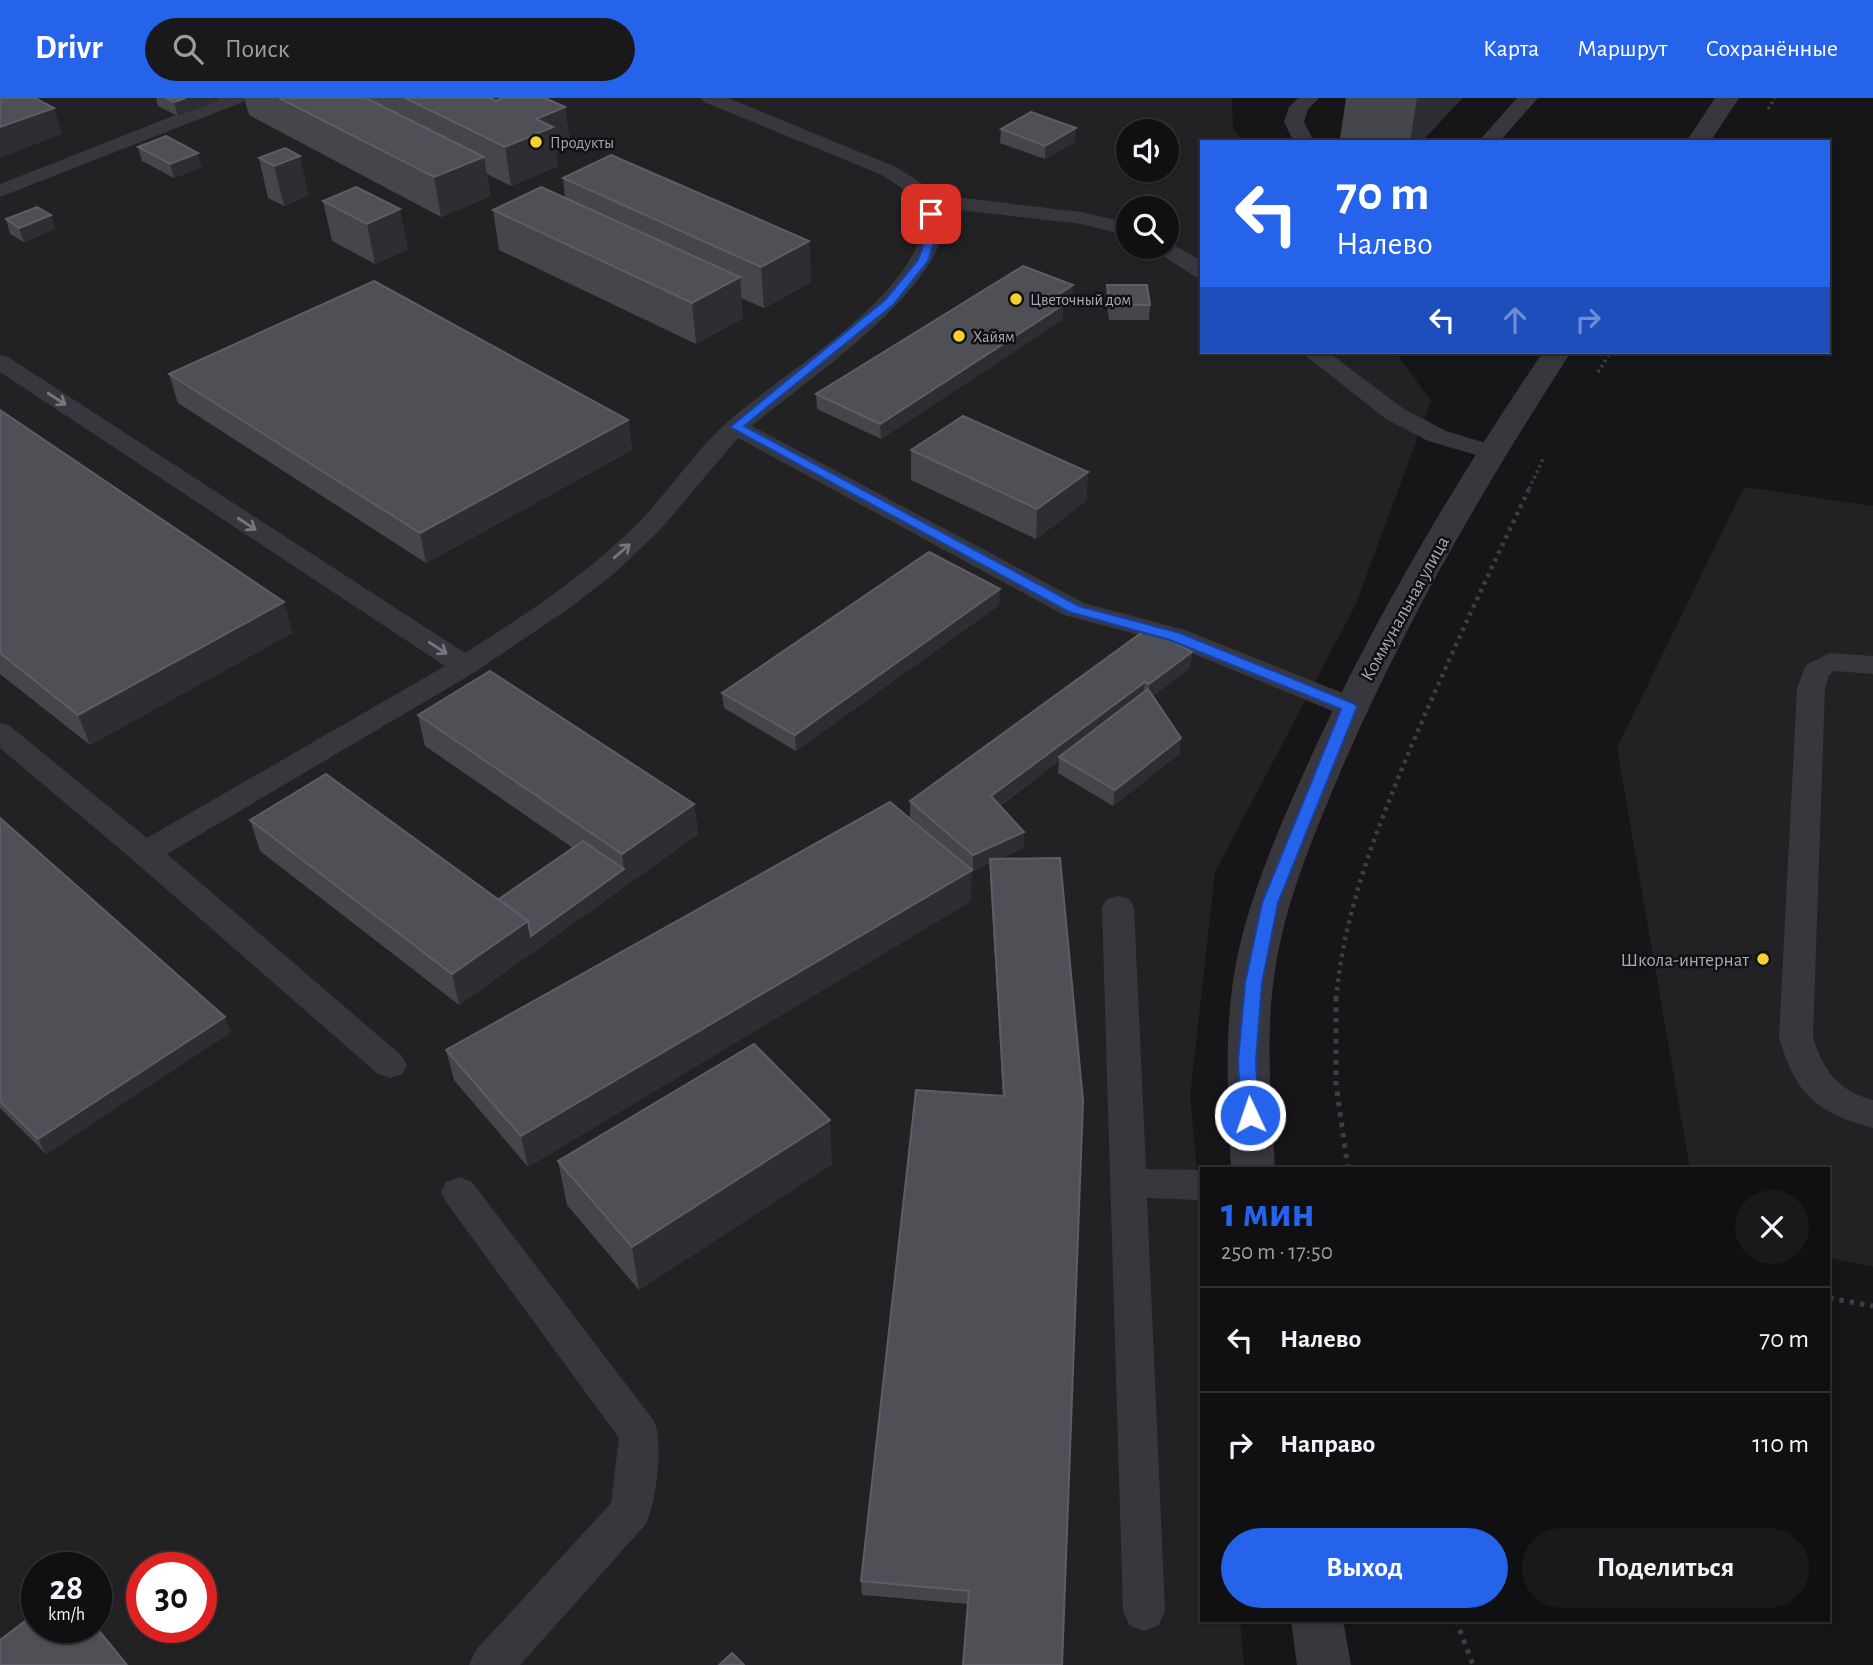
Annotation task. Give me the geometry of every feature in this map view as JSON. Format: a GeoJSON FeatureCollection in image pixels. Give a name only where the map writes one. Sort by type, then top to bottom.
{"type":"FeatureCollection","features":[{"type":"Feature","properties":{"kind":"street"},"geometry":{"type":"LineString","coordinates":[[1699,140],[1727,98]]}},
{"type":"Feature","properties":{"kind":"street","name":"Коммунальная улица"},"geometry":{"type":"LineString","coordinates":[[1253,1167],[1247,1061],[1253,983],[1270,903],[1350,707],[1490,452],[1556,354]]}},
{"type":"Feature","properties":{"kind":"street"},"geometry":{"type":"LineString","coordinates":[[1317,1622],[1324,1665]]}},
{"type":"Feature","properties":{"kind":"lane"},"geometry":{"type":"LineString","coordinates":[[0,191],[236,98]]}},
{"type":"Feature","properties":{"kind":"lane"},"geometry":{"type":"LineString","coordinates":[[711,98],[889,171],[909,183],[928,200],[1081,218],[1116,227]]}},
{"type":"Feature","properties":{"kind":"lane"},"geometry":{"type":"LineString","coordinates":[[1303,140],[1294,122],[1299,107],[1309,98]]}},
{"type":"Feature","properties":{"kind":"lane"},"geometry":{"type":"LineString","coordinates":[[1490,140],[1528,98]]}},
{"type":"Feature","properties":{"kind":"lane"},"geometry":{"type":"LineString","coordinates":[[145,853],[465,666],[561,604],[649,526],[736,427],[889,303],[923,261],[934,228],[928,200]]}},
{"type":"Feature","properties":{"kind":"lane"},"geometry":{"type":"LineString","coordinates":[[1179,256],[1200,270]]}},
{"type":"Feature","properties":{"kind":"lane"},"geometry":{"type":"LineString","coordinates":[[1316,354],[1395,415],[1437,436],[1490,452]]}},
{"type":"Feature","properties":{"kind":"lane"},"geometry":{"type":"LineString","coordinates":[[0,362],[465,666]]}},
{"type":"Feature","properties":{"kind":"lane"},"geometry":{"type":"LineString","coordinates":[[736,427],[1074,609],[1175,636],[1350,707]]}},
{"type":"Feature","properties":{"kind":"lane"},"geometry":{"type":"LineString","coordinates":[[1873,665],[1830,662],[1816,671],[1811,688],[1796,1037],[1803,1067],[1821,1091],[1852,1110],[1873,1114]]}},
{"type":"Feature","properties":{"kind":"lane"},"geometry":{"type":"LineString","coordinates":[[0,733],[145,853],[390,1065]]}},
{"type":"Feature","properties":{"kind":"lane"},"geometry":{"type":"LineString","coordinates":[[1118,907],[1144,1611]]}},
{"type":"Feature","properties":{"kind":"lane"},"geometry":{"type":"LineString","coordinates":[[1128,1183],[1200,1185]]}},
{"type":"Feature","properties":{"kind":"lane"},"geometry":{"type":"LineString","coordinates":[[458,1192],[640,1434],[631,1511],[491,1665]]}},
{"type":"Feature","properties":{"kind":"path"},"geometry":{"type":"LineString","coordinates":[[1597,374],[1610,354]]}},
{"type":"Feature","properties":{"kind":"path"},"geometry":{"type":"LineString","coordinates":[[1348,1167],[1340,1131],[1334,1025],[1343,942],[1365,861],[1430,700],[1547,450]]}},
{"type":"Feature","properties":{"kind":"path"},"geometry":{"type":"LineString","coordinates":[[1830,1297],[1873,1306]]}},
{"type":"Feature","properties":{"kind":"path"},"geometry":{"type":"LineString","coordinates":[[1457,1622],[1473,1665]]}},
{"type":"Feature","properties":{"kind":"shaded area"},"geometry":{"type":"Polygon","coordinates":[[[0,98],[1232,98],[1233,128],[1242,140],[1200,140],[1200,354],[1396,354],[1431,401],[1356,604],[1215,872],[1190,1096],[1200,1204],[1200,1622],[1240,1622],[1244,1665],[0,1665],[0,98]]]}},
{"type":"Feature","properties":{"kind":"shaded area","name":"Школа-интернат"},"geometry":{"type":"Polygon","coordinates":[[[1744,487],[1873,506],[1873,1267],[1830,1258],[1830,1167],[1690,1167],[1617,748],[1744,487]]]}},
{"type":"Feature","properties":{"kind":"building"},"geometry":{"type":"Polygon","coordinates":[[[0,98],[35,98],[54,108],[0,127],[0,98]]]}},
{"type":"Feature","properties":{"kind":"building"},"geometry":{"type":"Polygon","coordinates":[[[166,98],[186,98],[174,102],[166,98]]]}},
{"type":"Feature","properties":{"kind":"building"},"geometry":{"type":"Polygon","coordinates":[[[279,98],[366,98],[484,157],[434,177],[279,98]]]}},
{"type":"Feature","properties":{"kind":"building"},"geometry":{"type":"Polygon","coordinates":[[[405,98],[491,98],[496,101],[502,98],[545,98],[565,107],[536,119],[553,127],[505,147],[405,98]]]}},
{"type":"Feature","properties":{"kind":"building"},"geometry":{"type":"Polygon","coordinates":[[[1031,112],[1076,128],[1045,146],[1001,129],[1031,112]]]}},
{"type":"Feature","properties":{"kind":"building"},"geometry":{"type":"Polygon","coordinates":[[[166,136],[198,153],[170,164],[138,147],[166,136]]]}},
{"type":"Feature","properties":{"kind":"building"},"geometry":{"type":"Polygon","coordinates":[[[285,148],[300,156],[274,166],[259,158],[285,148]]]}},
{"type":"Feature","properties":{"kind":"building"},"geometry":{"type":"Polygon","coordinates":[[[611,155],[809,241],[761,267],[563,178],[611,155]]]}},
{"type":"Feature","properties":{"kind":"building"},"geometry":{"type":"Polygon","coordinates":[[[356,187],[400,209],[367,224],[323,201],[356,187]]]}},
{"type":"Feature","properties":{"kind":"building"},"geometry":{"type":"Polygon","coordinates":[[[541,187],[740,277],[692,303],[493,210],[541,187]]]}},
{"type":"Feature","properties":{"kind":"building"},"geometry":{"type":"Polygon","coordinates":[[[37,207],[51,215],[19,228],[6,219],[37,207]]]}},
{"type":"Feature","properties":{"kind":"building"},"geometry":{"type":"Polygon","coordinates":[[[1023,266],[1073,285],[1050,300],[1063,305],[880,424],[816,394],[1023,266]]]}},
{"type":"Feature","properties":{"kind":"building"},"geometry":{"type":"Polygon","coordinates":[[[374,281],[628,420],[420,533],[169,374],[374,281]]]}},
{"type":"Feature","properties":{"kind":"building"},"geometry":{"type":"Polygon","coordinates":[[[1107,285],[1147,285],[1150,305],[1110,305],[1107,285]]]}},
{"type":"Feature","properties":{"kind":"building"},"geometry":{"type":"Polygon","coordinates":[[[0,410],[284,602],[78,715],[0,653],[0,410]]]}},
{"type":"Feature","properties":{"kind":"building"},"geometry":{"type":"Polygon","coordinates":[[[963,416],[1088,472],[1037,509],[911,450],[963,416]]]}},
{"type":"Feature","properties":{"kind":"building"},"geometry":{"type":"Polygon","coordinates":[[[929,552],[1000,589],[795,735],[722,693],[929,552]]]}},
{"type":"Feature","properties":{"kind":"building"},"geometry":{"type":"Polygon","coordinates":[[[1148,628],[1192,652],[1149,684],[1145,682],[991,796],[1024,832],[973,855],[910,801],[1148,628]]]}},
{"type":"Feature","properties":{"kind":"building"},"geometry":{"type":"Polygon","coordinates":[[[490,671],[694,804],[622,854],[418,715],[490,671]]]}},
{"type":"Feature","properties":{"kind":"building"},"geometry":{"type":"Polygon","coordinates":[[[1148,689],[1181,738],[1115,790],[1059,757],[1148,689]]]}},
{"type":"Feature","properties":{"kind":"building"},"geometry":{"type":"Polygon","coordinates":[[[326,774],[528,921],[452,974],[250,820],[326,774]]]}},
{"type":"Feature","properties":{"kind":"building"},"geometry":{"type":"Polygon","coordinates":[[[890,802],[972,870],[521,1136],[446,1050],[890,802]]]}},
{"type":"Feature","properties":{"kind":"building"},"geometry":{"type":"Polygon","coordinates":[[[0,818],[225,1017],[38,1139],[0,1101],[0,818]]]}},
{"type":"Feature","properties":{"kind":"building"},"geometry":{"type":"Polygon","coordinates":[[[583,841],[624,869],[531,936],[528,921],[499,899],[583,841]]]}},
{"type":"Feature","properties":{"kind":"building"},"geometry":{"type":"Polygon","coordinates":[[[1060,858],[1083,1101],[1062,1665],[963,1665],[969,1591],[861,1581],[916,1090],[1004,1096],[990,859],[1060,858]]]}},
{"type":"Feature","properties":{"kind":"building"},"geometry":{"type":"Polygon","coordinates":[[[754,1044],[830,1120],[632,1247],[558,1161],[754,1044]]]}},
{"type":"Feature","properties":{"kind":"building"},"geometry":{"type":"Polygon","coordinates":[[[21,1624],[21,1643],[109,1643],[127,1665],[0,1665],[0,1640],[21,1624]]]}},
{"type":"Feature","properties":{"kind":"building"},"geometry":{"type":"Polygon","coordinates":[[[732,1653],[744,1665],[719,1665],[732,1653]]]}},
{"type":"Feature","properties":{"kind":"place","name":"Продукты"},"geometry":{"type":"Point","coordinates":[536,142]}},
{"type":"Feature","properties":{"kind":"place","name":"Цветочный дом"},"geometry":{"type":"Point","coordinates":[1016,299]}},
{"type":"Feature","properties":{"kind":"place","name":"Хайям"},"geometry":{"type":"Point","coordinates":[959,336]}},
{"type":"Feature","properties":{"kind":"place","name":"Школа-интернат"},"geometry":{"type":"Point","coordinates":[1763,959]}},
{"type":"Feature","properties":{"kind":"route"},"geometry":{"type":"LineString","coordinates":[[931,214],[934,228],[923,261],[889,303],[736,427],[1074,609],[1175,636],[1350,707],[1299,826],[1270,903],[1253,983],[1247,1061],[1250,1115]]}}]}
